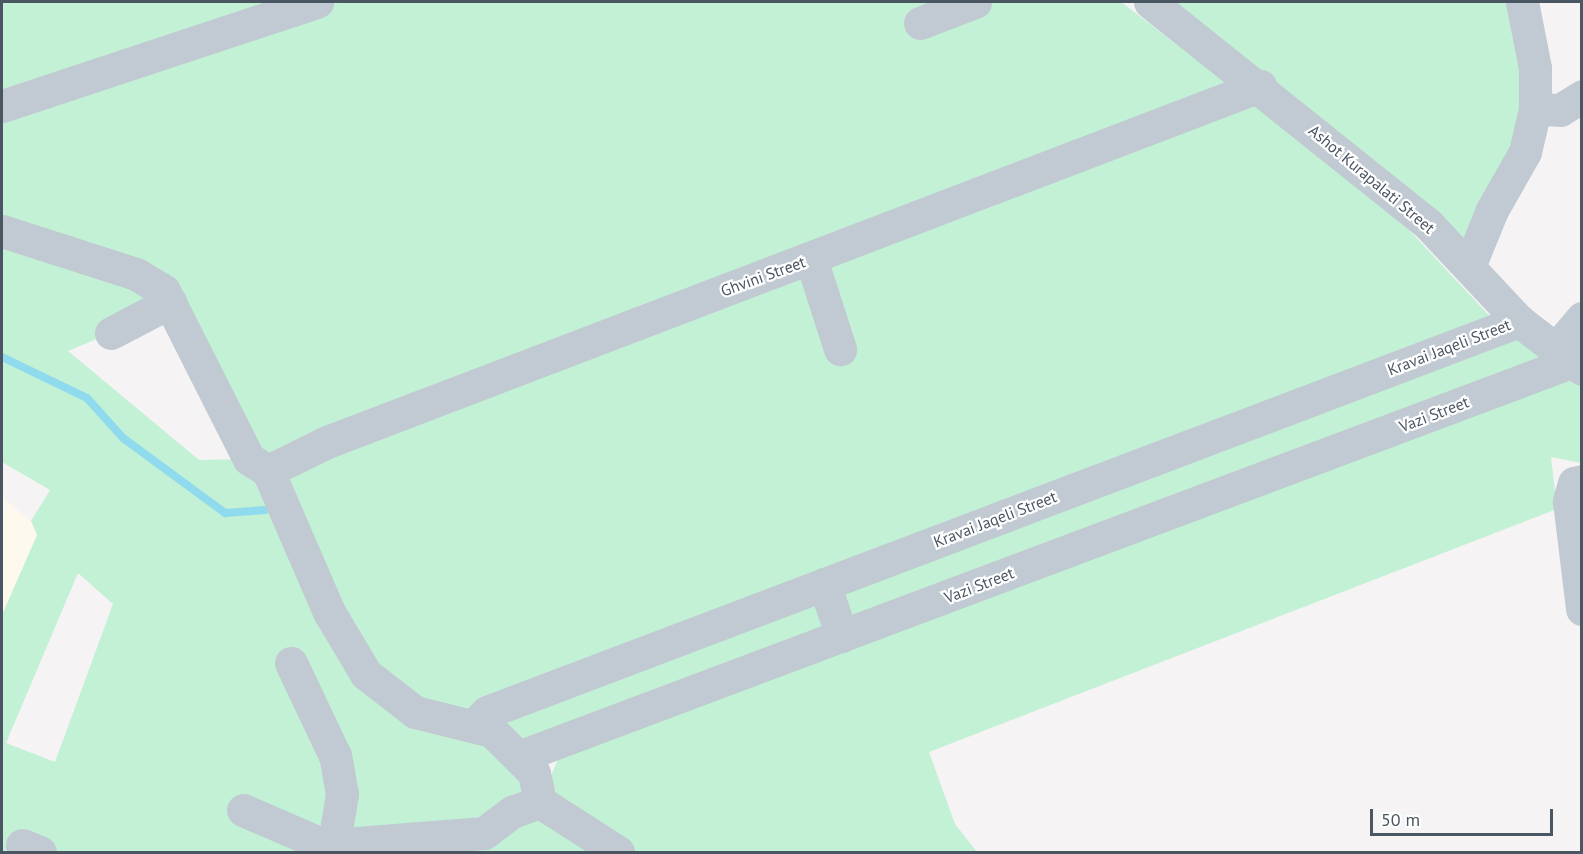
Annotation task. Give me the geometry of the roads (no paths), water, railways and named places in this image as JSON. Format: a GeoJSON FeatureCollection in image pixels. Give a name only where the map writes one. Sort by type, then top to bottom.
{"type":"FeatureCollection","features":[{"type":"Feature","properties":{"kind":"street"},"geometry":{"type":"LineString","coordinates":[[2,106],[317,2]]}},
{"type":"Feature","properties":{"kind":"street"},"geometry":{"type":"LineString","coordinates":[[920,23],[975,2]]}},
{"type":"Feature","properties":{"kind":"street","name":"Ashot Kurapalati Street"},"geometry":{"type":"LineString","coordinates":[[1150,2],[1260,86],[1470,264],[1519,321],[1569,361]]}},
{"type":"Feature","properties":{"kind":"street"},"geometry":{"type":"LineString","coordinates":[[1470,264],[1492,210],[1525,152],[1564,111],[1535,68],[1522,2]]}},
{"type":"Feature","properties":{"kind":"street","name":"Ghvini Street"},"geometry":{"type":"LineString","coordinates":[[268,471],[327,442],[1260,86]]}},
{"type":"Feature","properties":{"kind":"street"},"geometry":{"type":"LineString","coordinates":[[2,231],[136,274],[164,291],[249,459],[268,471],[329,612],[366,674],[415,712],[475,724],[522,756],[534,773],[540,802],[618,852]]}},
{"type":"Feature","properties":{"kind":"street"},"geometry":{"type":"LineString","coordinates":[[811,259],[840,349]]}},
{"type":"Feature","properties":{"kind":"street"},"geometry":{"type":"LineString","coordinates":[[111,333],[170,302]]}},
{"type":"Feature","properties":{"kind":"street"},"geometry":{"type":"LineString","coordinates":[[1569,361],[1581,318]]}},
{"type":"Feature","properties":{"kind":"street","name":"Kravai Jaqeli Street"},"geometry":{"type":"LineString","coordinates":[[475,724],[487,712],[1519,321]]}},
{"type":"Feature","properties":{"kind":"street","name":"Vazi Street"},"geometry":{"type":"LineString","coordinates":[[522,756],[1569,361]]}},
{"type":"Feature","properties":{"kind":"street"},"geometry":{"type":"LineString","coordinates":[[1581,481],[1574,483],[1569,501],[1581,609]]}},
{"type":"Feature","properties":{"kind":"street"},"geometry":{"type":"LineString","coordinates":[[824,584],[842,636]]}},
{"type":"Feature","properties":{"kind":"street"},"geometry":{"type":"LineString","coordinates":[[291,663],[335,756],[342,794],[332,851]]}},
{"type":"Feature","properties":{"kind":"street"},"geometry":{"type":"LineString","coordinates":[[243,810],[332,851],[480,843],[512,812],[540,802]]}},
{"type":"Feature","properties":{"kind":"waterway"},"geometry":{"type":"LineString","coordinates":[[2,357],[87,398],[123,438],[225,513],[265,510]]}}]}
